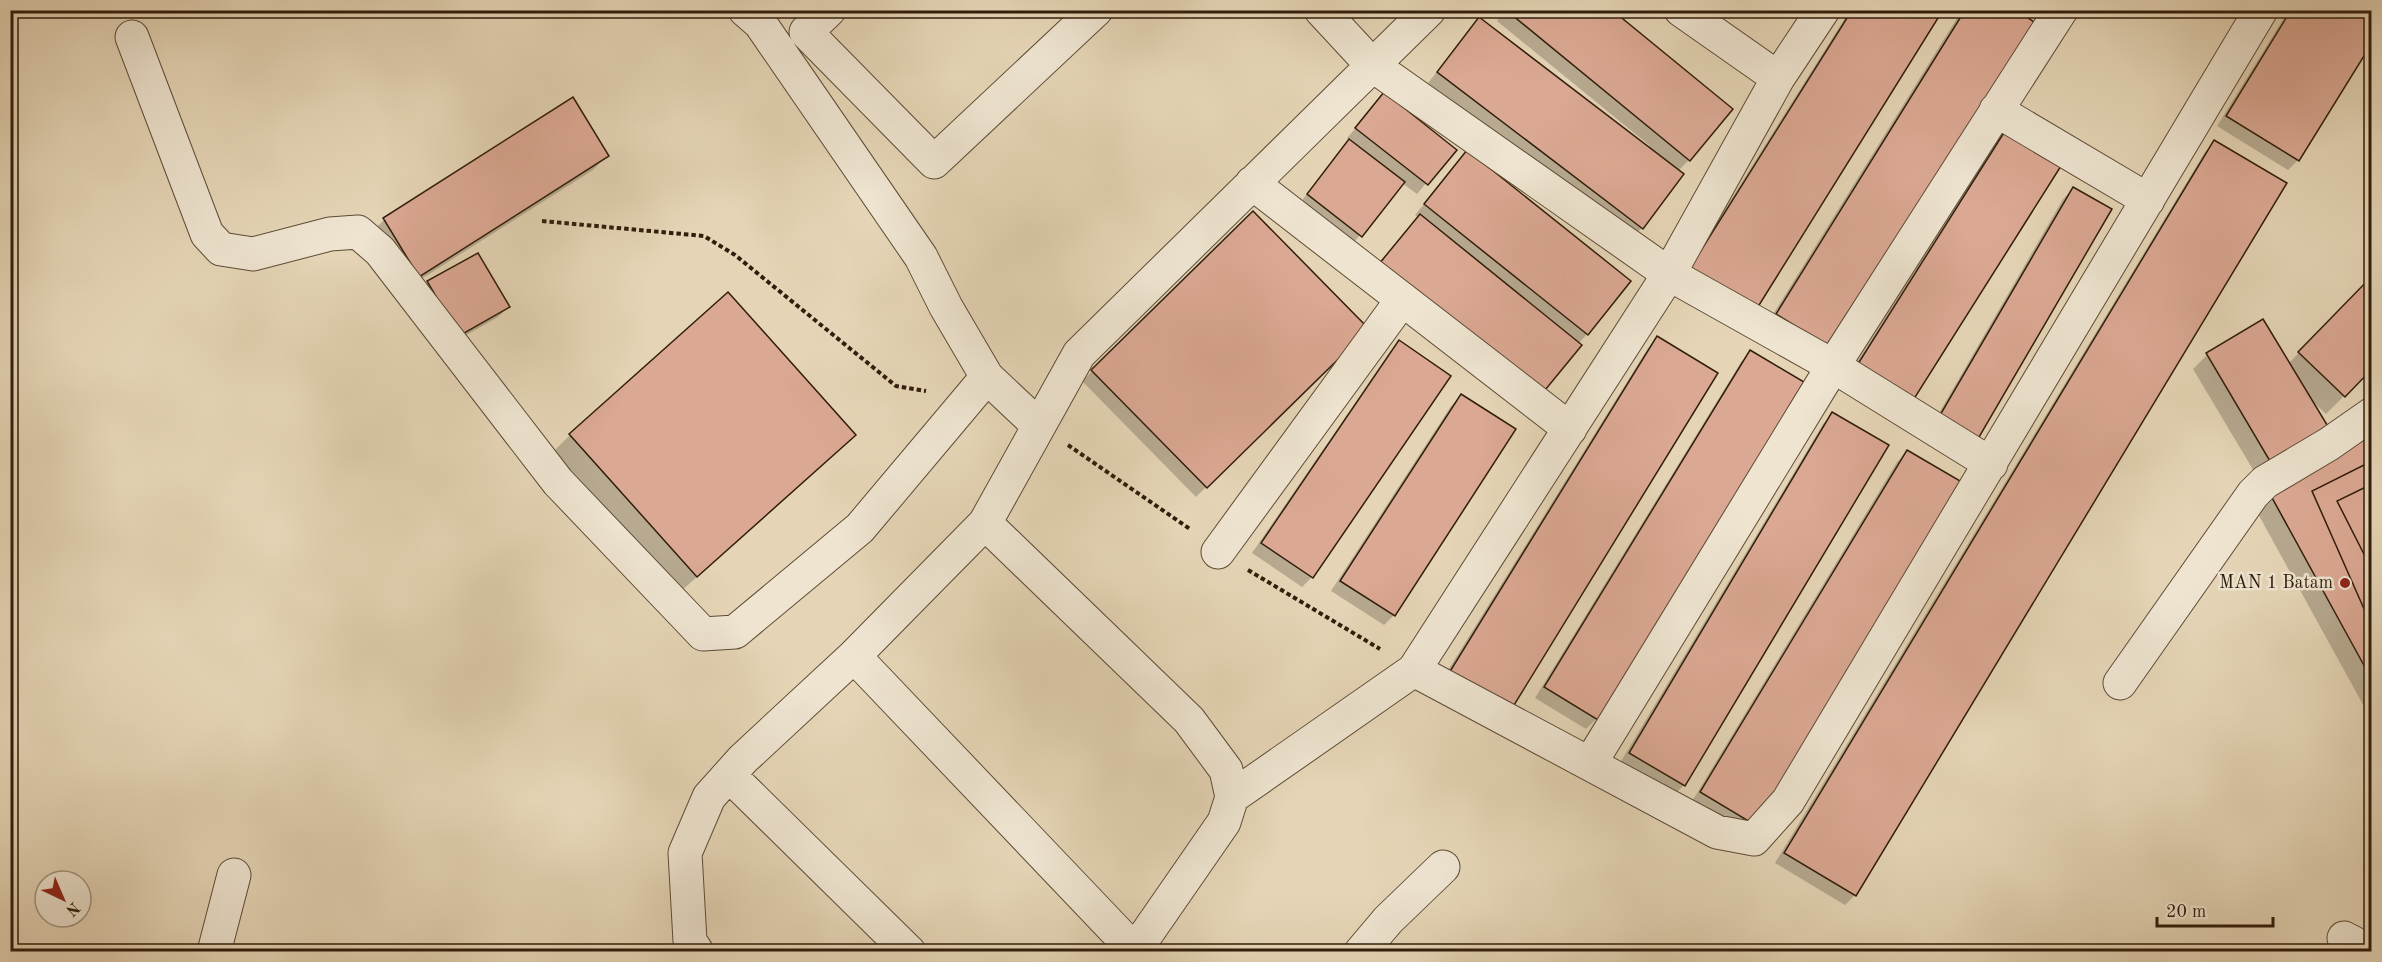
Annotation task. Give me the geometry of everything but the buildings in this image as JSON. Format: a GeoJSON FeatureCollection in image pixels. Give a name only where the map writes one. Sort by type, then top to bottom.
{"type":"FeatureCollection","features":[{"type":"Feature","properties":{"kind":"street"},"geometry":{"type":"LineString","coordinates":[[745,10],[760,23],[921,257],[987,377],[1038,425]]}},
{"type":"Feature","properties":{"kind":"street"},"geometry":{"type":"LineString","coordinates":[[829,10],[806,32],[934,162],[1096,10]]}},
{"type":"Feature","properties":{"kind":"street"},"geometry":{"type":"LineString","coordinates":[[1321,10],[1372,65],[1669,274],[1833,366],[1991,464]]}},
{"type":"Feature","properties":{"kind":"street"},"geometry":{"type":"LineString","coordinates":[[697,951],[690,941],[685,853],[709,797],[729,775],[854,656],[985,523],[1079,354],[1430,10]]}},
{"type":"Feature","properties":{"kind":"street"},"geometry":{"type":"LineString","coordinates":[[1681,10],[1778,78]]}},
{"type":"Feature","properties":{"kind":"street"},"geometry":{"type":"LineString","coordinates":[[1232,797],[1414,670],[1669,274],[1778,78],[1823,10]]}},
{"type":"Feature","properties":{"kind":"street"},"geometry":{"type":"LineString","coordinates":[[1414,670],[1591,762],[1717,832],[1754,839],[1788,801],[2261,10]]}},
{"type":"Feature","properties":{"kind":"street"},"geometry":{"type":"LineString","coordinates":[[1591,762],[1833,366],[1996,110],[2055,12]]}},
{"type":"Feature","properties":{"kind":"street"},"geometry":{"type":"LineString","coordinates":[[132,37],[207,234],[221,249],[253,254],[330,234],[358,232],[380,251],[558,482],[704,634],[735,632],[860,528],[987,377]]}},
{"type":"Feature","properties":{"kind":"street"},"geometry":{"type":"LineString","coordinates":[[1996,110],[2148,200]]}},
{"type":"Feature","properties":{"kind":"street"},"geometry":{"type":"LineString","coordinates":[[1251,183],[1570,429]]}},
{"type":"Feature","properties":{"kind":"street"},"geometry":{"type":"LineString","coordinates":[[1218,552],[1402,300]]}},
{"type":"Feature","properties":{"kind":"street"},"geometry":{"type":"LineString","coordinates":[[2120,684],[2253,494],[2265,482],[2329,444],[2372,414]]}},
{"type":"Feature","properties":{"kind":"street"},"geometry":{"type":"LineString","coordinates":[[854,656],[1135,951],[1224,822],[1232,797],[1226,770],[1189,720],[985,523]]}},
{"type":"Feature","properties":{"kind":"street"},"geometry":{"type":"LineString","coordinates":[[729,775],[909,951]]}},
{"type":"Feature","properties":{"kind":"street"},"geometry":{"type":"LineString","coordinates":[[1361,951],[1388,920],[1443,867]]}},
{"type":"Feature","properties":{"kind":"street"},"geometry":{"type":"LineString","coordinates":[[214,951],[234,875]]}},
{"type":"Feature","properties":{"kind":"path"},"geometry":{"type":"LineString","coordinates":[[542,221],[704,236],[735,255],[896,386],[933,392]]}},
{"type":"Feature","properties":{"kind":"path"},"geometry":{"type":"LineString","coordinates":[[1038,425],[1193,531],[1218,552],[1414,670]]}},
{"type":"Feature","properties":{"kind":"place","name":"MAN 1 Batam"},"geometry":{"type":"Point","coordinates":[2345,583]}}]}
